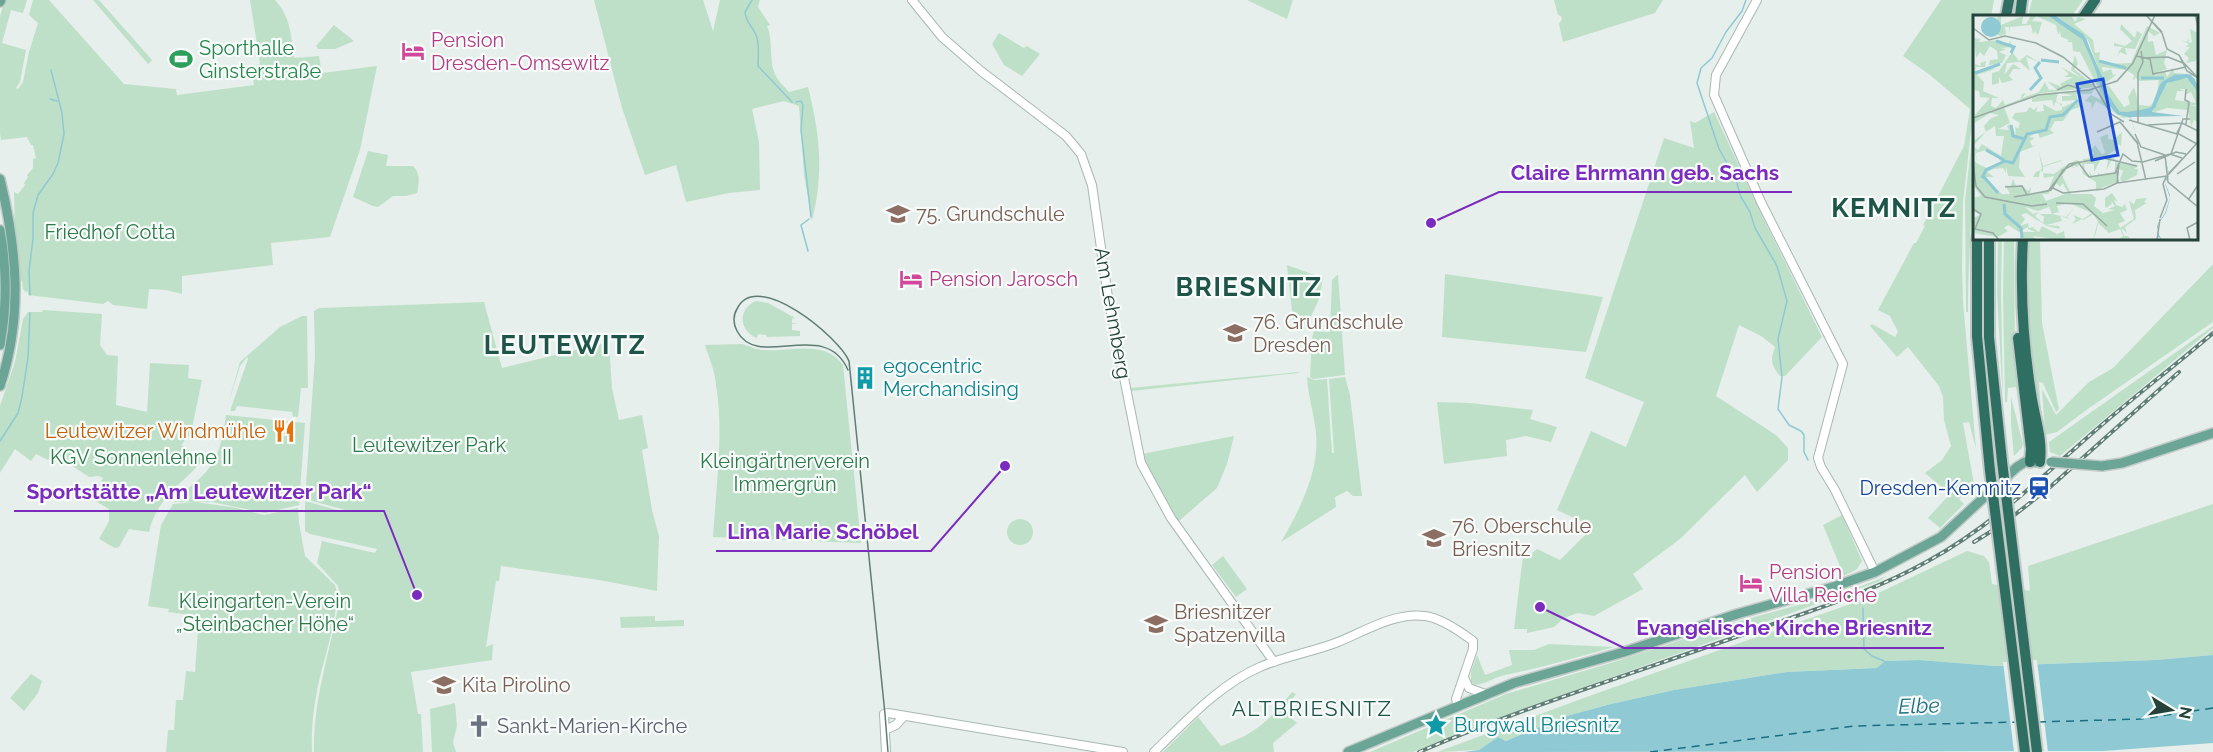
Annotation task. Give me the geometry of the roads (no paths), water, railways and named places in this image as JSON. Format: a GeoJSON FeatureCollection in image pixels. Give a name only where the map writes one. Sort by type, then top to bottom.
{"type":"FeatureCollection","features":[{"type":"Feature","properties":{"kind":"highway"},"geometry":{"type":"LineString","coordinates":[[2006,15],[2009,0]]}},
{"type":"Feature","properties":{"kind":"highway"},"geometry":{"type":"LineString","coordinates":[[2020,15],[2022,0]]}},
{"type":"Feature","properties":{"kind":"highway"},"geometry":{"type":"LineString","coordinates":[[2078,15],[2088,0]]}},
{"type":"Feature","properties":{"kind":"highway"},"geometry":{"type":"LineString","coordinates":[[2085,15],[2095,0]]}},
{"type":"Feature","properties":{"kind":"highway"},"geometry":{"type":"LineString","coordinates":[[1977,240],[1977,336],[1990,471],[2025,752]]}},
{"type":"Feature","properties":{"kind":"highway"},"geometry":{"type":"LineString","coordinates":[[1989,240],[1989,337],[2037,752]]}},
{"type":"Feature","properties":{"kind":"highway"},"geometry":{"type":"LineString","coordinates":[[2017,240],[2019,356],[2031,449],[2040,462]]}},
{"type":"Feature","properties":{"kind":"highway"},"geometry":{"type":"LineString","coordinates":[[2023,240],[2024,323],[2031,393],[2042,450],[2040,462]]}},
{"type":"Feature","properties":{"kind":"main road"},"geometry":{"type":"LineString","coordinates":[[0,179],[13,243],[16,282],[13,331],[0,386]]}},
{"type":"Feature","properties":{"kind":"main road"},"geometry":{"type":"LineString","coordinates":[[0,231],[6,277],[5,310],[0,345]]}},
{"type":"Feature","properties":{"kind":"main road"},"geometry":{"type":"LineString","coordinates":[[1348,752],[1485,694],[1524,680],[1646,645],[1741,612],[1833,587],[1875,572],[1941,537],[2010,472],[2040,462],[2102,466],[2122,463],[2213,433]]}},
{"type":"Feature","properties":{"kind":"street","name":"Am Lehmberg"},"geometry":{"type":"LineString","coordinates":[[912,0],[942,38],[989,78],[1066,136],[1085,160],[1092,185],[1108,300],[1141,463],[1171,518],[1274,662]]}},
{"type":"Feature","properties":{"kind":"street"},"geometry":{"type":"LineString","coordinates":[[1757,0],[1716,75],[1714,95],[1761,202],[1843,364],[1818,453],[1821,466],[1875,572]]}},
{"type":"Feature","properties":{"kind":"street"},"geometry":{"type":"LineString","coordinates":[[1154,752],[1212,698],[1248,673],[1274,662],[1331,645],[1384,623],[1413,616],[1438,619],[1473,641],[1473,649],[1456,699],[1458,706]]}},
{"type":"Feature","properties":{"kind":"street"},"geometry":{"type":"LineString","coordinates":[[1464,677],[1469,688],[1485,694]]}},
{"type":"Feature","properties":{"kind":"street"},"geometry":{"type":"LineString","coordinates":[[886,752],[884,714],[1123,752]]}},
{"type":"Feature","properties":{"kind":"street"},"geometry":{"type":"LineString","coordinates":[[885,730],[896,725],[904,716]]}},
{"type":"Feature","properties":{"kind":"water","name":"Elbe"},"geometry":{"type":"Polygon","coordinates":[[[2213,655],[2213,743],[2103,751],[1464,752],[1479,750],[1498,737],[1506,741],[1563,717],[1611,704],[1674,690],[1787,672],[1877,668],[1885,661],[1919,660],[1995,666],[2156,660],[2213,655]]]}},
{"type":"Feature","properties":{"kind":"waterway"},"geometry":{"type":"LineString","coordinates":[[752,0],[745,12],[757,39],[758,66],[792,102]]}},
{"type":"Feature","properties":{"kind":"waterway"},"geometry":{"type":"LineString","coordinates":[[1746,0],[1742,11],[1726,32],[1712,58],[1701,68],[1697,83],[1719,149],[1735,177],[1755,228],[1777,266],[1787,301],[1778,339],[1782,377],[1778,409],[1789,425],[1804,435],[1804,452],[1808,460]]}},
{"type":"Feature","properties":{"kind":"waterway"},"geometry":{"type":"LineString","coordinates":[[30,295],[29,271],[33,213],[38,195],[58,163],[64,134],[62,113],[51,70]]}},
{"type":"Feature","properties":{"kind":"waterway"},"geometry":{"type":"LineString","coordinates":[[50,99],[57,101]]}},
{"type":"Feature","properties":{"kind":"waterway"},"geometry":{"type":"LineString","coordinates":[[796,102],[801,101],[803,105],[801,130],[811,217]]}},
{"type":"Feature","properties":{"kind":"waterway"},"geometry":{"type":"LineString","coordinates":[[808,251],[801,225],[809,219]]}},
{"type":"Feature","properties":{"kind":"waterway"},"geometry":{"type":"LineString","coordinates":[[0,441],[18,413],[22,397],[28,357],[30,313]]}},
{"type":"Feature","properties":{"kind":"waterway"},"geometry":{"type":"LineString","coordinates":[[1863,608],[1864,649],[1872,656],[1884,661]]}},
{"type":"Feature","properties":{"kind":"tram line"},"geometry":{"type":"LineString","coordinates":[[848,370],[837,355],[824,347],[808,345],[760,347],[747,342],[736,328],[734,320],[737,309],[747,298],[761,296],[778,301],[814,323],[842,350],[849,361],[888,752]]}},
{"type":"Feature","properties":{"kind":"railway"},"geometry":{"type":"LineString","coordinates":[[1419,752],[1542,704],[1841,600],[1928,561],[1998,514],[2213,333]]}},
{"type":"Feature","properties":{"kind":"railway"},"geometry":{"type":"LineString","coordinates":[[1974,542],[2003,524],[2049,488],[2179,372]]}},
{"type":"Feature","properties":{"kind":"place","name":"Pension Dresden-Omsewitz"},"geometry":{"type":"Point","coordinates":[413,51]}},
{"type":"Feature","properties":{"kind":"place","name":"Sporthalle Ginsterstraße"},"geometry":{"type":"Point","coordinates":[181,59]}},
{"type":"Feature","properties":{"kind":"place","name":"75. Grundschule"},"geometry":{"type":"Point","coordinates":[898,214]}},
{"type":"Feature","properties":{"kind":"place","name":"Claire Ehrmann geb. Sachs"},"geometry":{"type":"Point","coordinates":[1431,223]}},
{"type":"Feature","properties":{"kind":"place","name":"Pension Jarosch"},"geometry":{"type":"Point","coordinates":[911,279]}},
{"type":"Feature","properties":{"kind":"place","name":"76. Grundschule Dresden"},"geometry":{"type":"Point","coordinates":[1235,333]}},
{"type":"Feature","properties":{"kind":"place","name":"egocentric Merchandising"},"geometry":{"type":"Point","coordinates":[865,378]}},
{"type":"Feature","properties":{"kind":"place","name":"Leutewitzer Windmühle"},"geometry":{"type":"Point","coordinates":[284,431]}},
{"type":"Feature","properties":{"kind":"place","name":"Lina Marie Schöbel"},"geometry":{"type":"Point","coordinates":[1005,466]}},
{"type":"Feature","properties":{"kind":"place","name":"Dresden-Kemnitz"},"geometry":{"type":"Point","coordinates":[2039,488]}},
{"type":"Feature","properties":{"kind":"place","name":"76. Oberschule Briesnitz"},"geometry":{"type":"Point","coordinates":[1434,538]}},
{"type":"Feature","properties":{"kind":"place","name":"Pension Villa Reiche"},"geometry":{"type":"Point","coordinates":[1751,583]}},
{"type":"Feature","properties":{"kind":"place","name":"Sportstätte „Am Leutewitzer Park“"},"geometry":{"type":"Point","coordinates":[417,595]}},
{"type":"Feature","properties":{"kind":"place","name":"Evangelische Kirche Briesnitz"},"geometry":{"type":"Point","coordinates":[1540,607]}},
{"type":"Feature","properties":{"kind":"place","name":"Briesnitzer Spatzenvilla"},"geometry":{"type":"Point","coordinates":[1156,624]}},
{"type":"Feature","properties":{"kind":"place","name":"Kita Pirolino"},"geometry":{"type":"Point","coordinates":[444,685]}},
{"type":"Feature","properties":{"kind":"place","name":"Burgwall Briesnitz"},"geometry":{"type":"Point","coordinates":[1436,725]}},
{"type":"Feature","properties":{"kind":"place","name":"Sankt-Marien-Kirche"},"geometry":{"type":"Point","coordinates":[479,726]}},
{"type":"Feature","properties":{"kind":"district","name":"KEMNITZ"},"geometry":{"type":"Point","coordinates":[1894,208]}},
{"type":"Feature","properties":{"kind":"district","name":"BRIESNITZ"},"geometry":{"type":"Point","coordinates":[1249,287]}},
{"type":"Feature","properties":{"kind":"district","name":"LEUTEWITZ"},"geometry":{"type":"Point","coordinates":[565,345]}},
{"type":"Feature","properties":{"kind":"district","name":"ALTBRIESNITZ"},"geometry":{"type":"Point","coordinates":[1312,709]}},
{"type":"Feature","properties":{"kind":"park label","name":"Friedhof Cotta"},"geometry":{"type":"Point","coordinates":[110,232]}},
{"type":"Feature","properties":{"kind":"park label","name":"Leutewitzer Park"},"geometry":{"type":"Point","coordinates":[429,445]}},
{"type":"Feature","properties":{"kind":"park label","name":"KGV Sonnenlehne II"},"geometry":{"type":"Point","coordinates":[141,457]}},
{"type":"Feature","properties":{"kind":"park label","name":"Kleingärtnerverein Immergrün"},"geometry":{"type":"Point","coordinates":[785,472]}},
{"type":"Feature","properties":{"kind":"park label","name":"Kleingarten-Verein „Steinbacher Höhe“"},"geometry":{"type":"Point","coordinates":[265,612]}}]}
